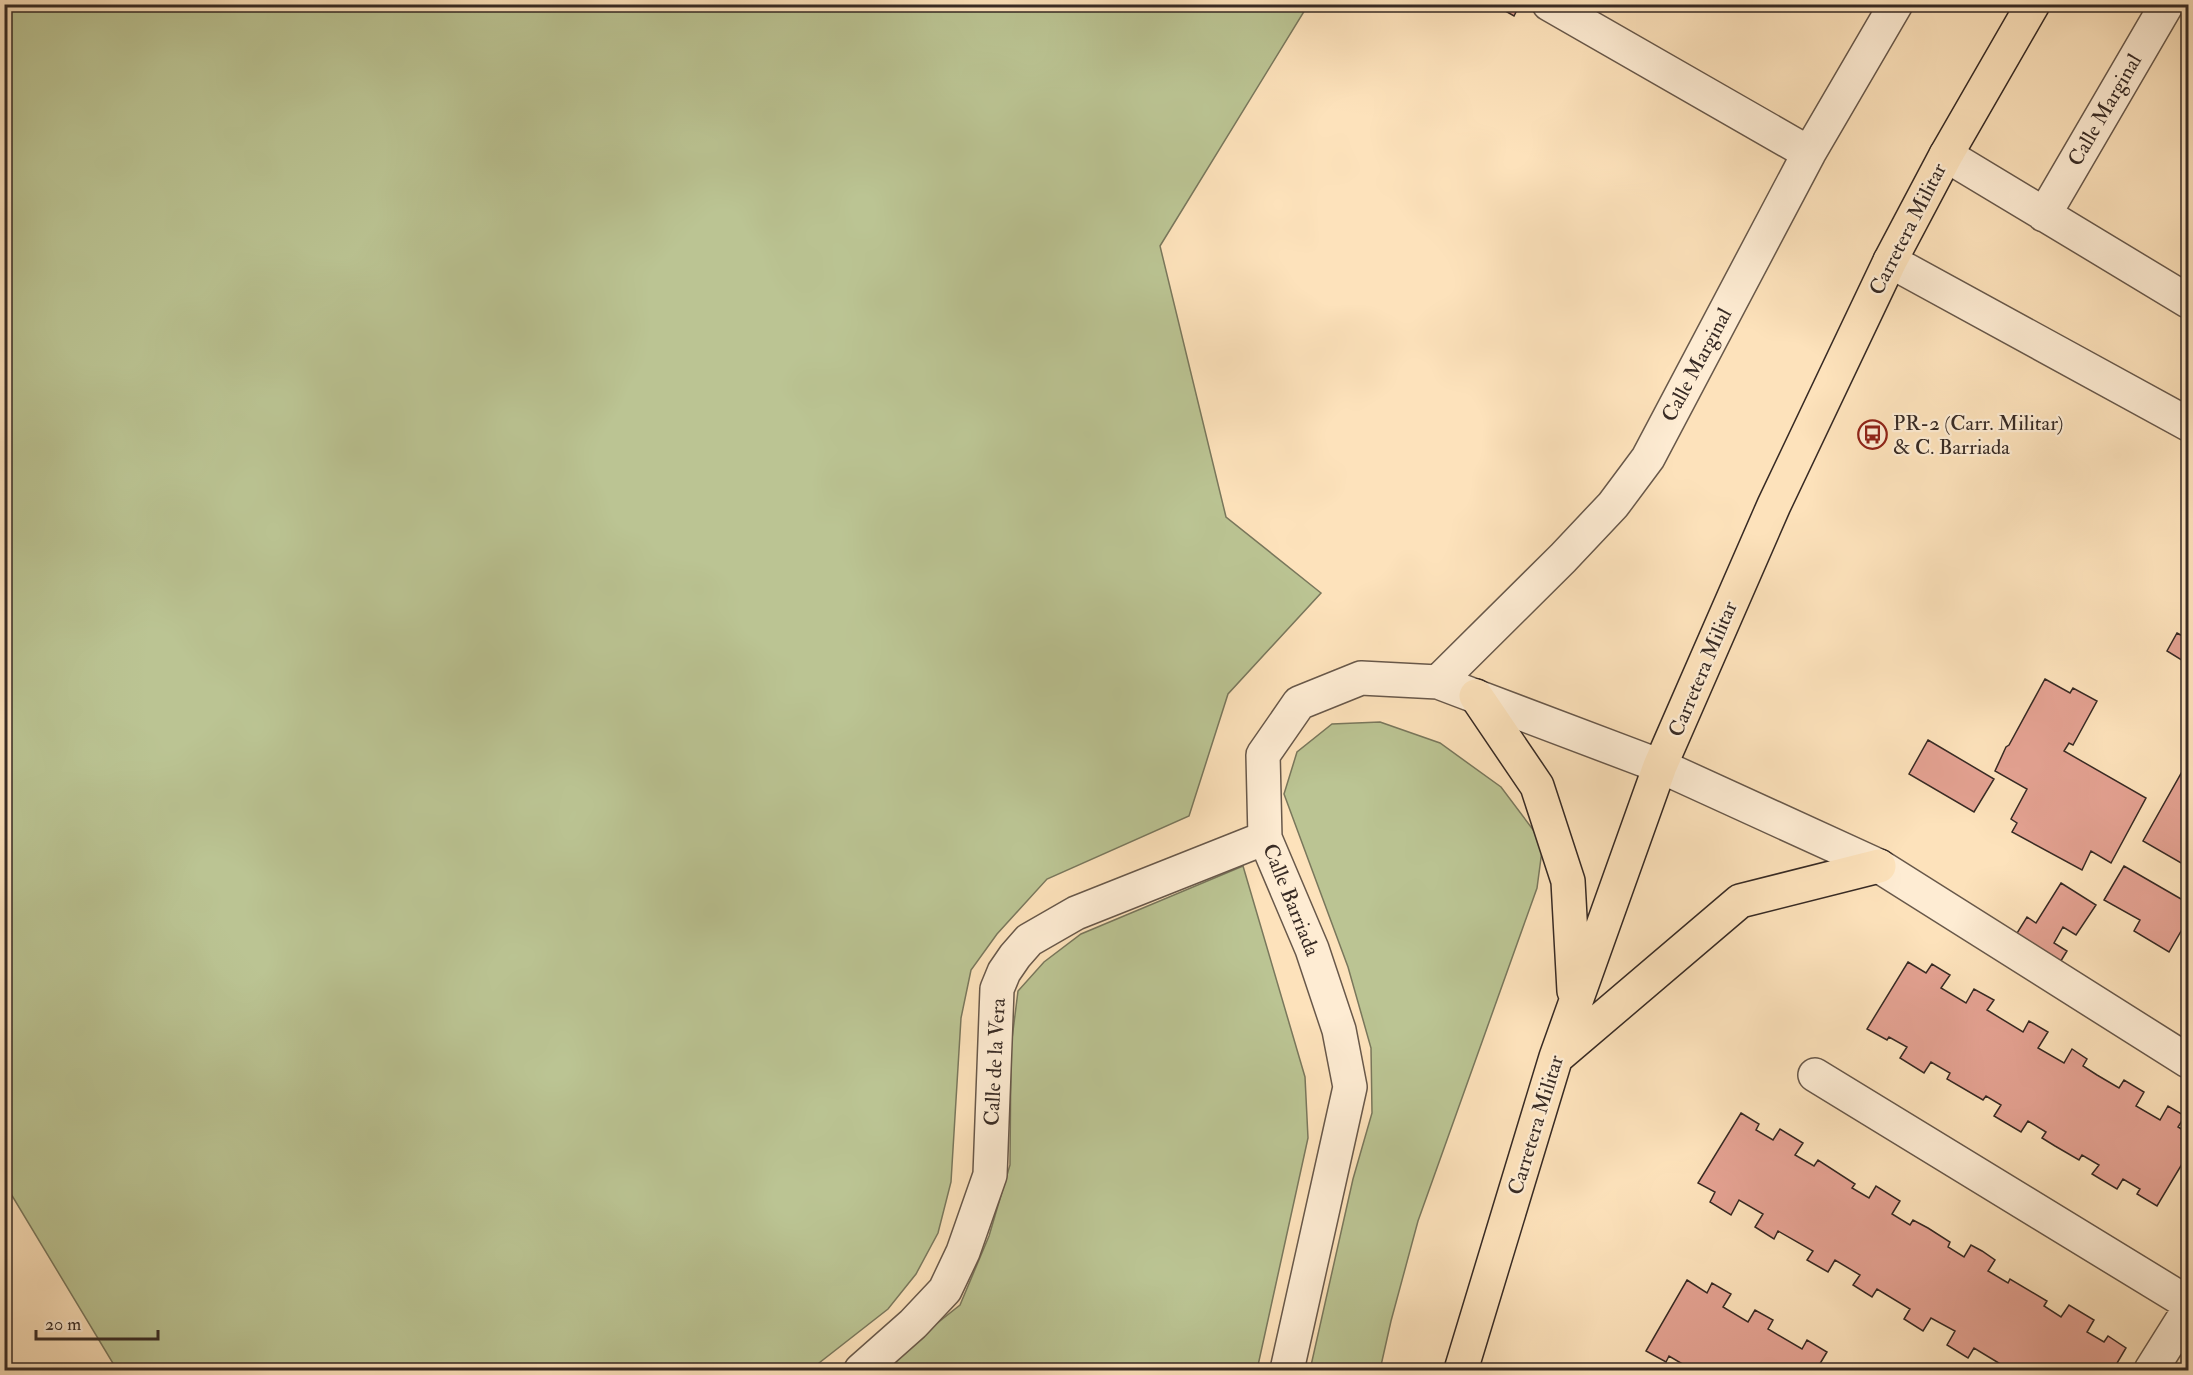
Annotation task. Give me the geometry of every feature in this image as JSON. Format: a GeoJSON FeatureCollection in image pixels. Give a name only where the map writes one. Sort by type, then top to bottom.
{"type":"FeatureCollection","features":[{"type":"Feature","properties":{"kind":"main road","name":"Carretera Militar"},"geometry":{"type":"LineString","coordinates":[[1461,1371],[1556,1057],[1660,766],[1774,505],[1890,261],[1946,155],[2033,4]]}},
{"type":"Feature","properties":{"kind":"main road"},"geometry":{"type":"LineString","coordinates":[[1476,696],[1537,786],[1568,881],[1575,1005]]}},
{"type":"Feature","properties":{"kind":"main road"},"geometry":{"type":"LineString","coordinates":[[1556,1057],[1740,901],[1879,866]]}},
{"type":"Feature","properties":{"kind":"street"},"geometry":{"type":"LineString","coordinates":[[1549,4],[1809,153]]}},
{"type":"Feature","properties":{"kind":"street","name":"Calle Marginal"},"geometry":{"type":"LineString","coordinates":[[1438,682],[1570,551],[1613,504],[1648,458],[1809,153],[1896,4]]}},
{"type":"Feature","properties":{"kind":"street","name":"Calle Marginal"},"geometry":{"type":"LineString","coordinates":[[2044,215],[2167,4]]}},
{"type":"Feature","properties":{"kind":"street"},"geometry":{"type":"LineString","coordinates":[[1946,155],[2188,301]]}},
{"type":"Feature","properties":{"kind":"street"},"geometry":{"type":"LineString","coordinates":[[1890,261],[2188,424]]}},
{"type":"Feature","properties":{"kind":"street","name":"Calle Barriada"},"geometry":{"type":"LineString","coordinates":[[1287,1371],[1350,1087],[1339,1030],[1312,949],[1265,838],[1263,755],[1299,703],[1361,678],[1438,682],[1660,766],[1879,866],[2188,1061]]}},
{"type":"Feature","properties":{"kind":"street","name":"Calle de la Vera"},"geometry":{"type":"LineString","coordinates":[[861,1371],[913,1324],[945,1290],[963,1252],[990,1175],[997,989],[1004,972],[1015,956],[1029,940],[1076,913],[1265,838]]}},
{"type":"Feature","properties":{"kind":"street"},"geometry":{"type":"LineString","coordinates":[[1815,1075],[2188,1303]]}},
{"type":"Feature","properties":{"kind":"street"},"geometry":{"type":"LineString","coordinates":[[2151,1371],[2188,1311]]}},
{"type":"Feature","properties":{"kind":"green space"},"geometry":{"type":"Polygon","coordinates":[[[5,4],[1308,5],[1160,246],[1226,517],[1321,593],[1228,694],[1189,816],[1047,879],[997,934],[971,970],[961,1018],[951,1182],[938,1233],[916,1274],[888,1309],[810,1370],[117,1370],[5,1184],[5,4]]]}},
{"type":"Feature","properties":{"kind":"green space"},"geometry":{"type":"Polygon","coordinates":[[[1380,722],[1440,743],[1501,787],[1543,843],[1537,888],[1418,1221],[1380,1370],[1310,1370],[1353,1179],[1372,1113],[1371,1048],[1348,967],[1284,794],[1297,752],[1332,724],[1380,722]]]}},
{"type":"Feature","properties":{"kind":"green space"},"geometry":{"type":"Polygon","coordinates":[[[1243,866],[1305,1077],[1308,1138],[1257,1370],[878,1370],[960,1305],[989,1236],[1010,1165],[1011,1047],[1018,991],[1044,962],[1081,934],[1243,866]]]}},
{"type":"Feature","properties":{"kind":"building"},"geometry":{"type":"Polygon","coordinates":[[[1493,4],[1520,4],[1514,16],[1493,4]]]}},
{"type":"Feature","properties":{"kind":"building"},"geometry":{"type":"Polygon","coordinates":[[[2177,633],[2188,639],[2188,664],[2167,651],[2177,633]]]}},
{"type":"Feature","properties":{"kind":"building"},"geometry":{"type":"Polygon","coordinates":[[[2045,679],[2070,693],[2073,688],[2097,701],[2073,745],[2069,743],[2064,751],[2146,798],[2111,863],[2091,851],[2082,870],[2012,832],[2017,823],[2011,819],[2027,789],[1995,771],[2045,679]]]}},
{"type":"Feature","properties":{"kind":"building"},"geometry":{"type":"Polygon","coordinates":[[[1928,740],[1994,779],[1974,812],[1909,774],[1928,740]]]}},
{"type":"Feature","properties":{"kind":"building"},"geometry":{"type":"Polygon","coordinates":[[[2188,761],[2188,867],[2143,841],[2188,761]]]}},
{"type":"Feature","properties":{"kind":"building"},"geometry":{"type":"Polygon","coordinates":[[[2124,866],[2188,903],[2188,919],[2169,952],[2134,931],[2140,920],[2104,900],[2124,866]]]}},
{"type":"Feature","properties":{"kind":"building"},"geometry":{"type":"Polygon","coordinates":[[[2061,883],[2096,905],[2076,935],[2063,927],[2054,943],[2067,951],[2053,974],[2009,946],[2027,917],[2036,923],[2061,883]]]}},
{"type":"Feature","properties":{"kind":"building"},"geometry":{"type":"Polygon","coordinates":[[[1908,962],[1926,973],[1932,964],[1950,975],[1941,988],[1966,1003],[1974,989],[1994,1000],[1987,1010],[2023,1032],[2029,1021],[2048,1032],[2038,1048],[2064,1063],[2072,1049],[2087,1059],[2083,1066],[2097,1075],[2119,1088],[2124,1080],[2144,1092],[2136,1106],[2160,1120],[2168,1106],[2185,1116],[2178,1127],[2188,1133],[2188,1154],[2157,1206],[2137,1194],[2140,1189],[2123,1179],[2117,1189],[2092,1174],[2099,1165],[2082,1155],[2079,1160],[2042,1138],[2046,1132],[2028,1121],[2021,1132],[1994,1116],[2001,1105],[1986,1096],[1983,1100],[1947,1079],[1950,1073],[1931,1062],[1924,1073],[1900,1058],[1907,1047],[1889,1037],[1887,1040],[1867,1029],[1908,962]]]}},
{"type":"Feature","properties":{"kind":"building"},"geometry":{"type":"Polygon","coordinates":[[[1741,1113],[1759,1124],[1756,1130],[1773,1140],[1780,1129],[1803,1143],[1795,1155],[1814,1166],[1818,1160],[1855,1184],[1852,1188],[1869,1198],[1876,1186],[1900,1201],[1892,1214],[1910,1225],[1913,1220],[1928,1228],[1950,1242],[1948,1247],[1964,1257],[1971,1245],[1982,1251],[1995,1260],[1988,1271],[2008,1283],[2010,1279],[2047,1301],[2044,1306],[2061,1317],[2069,1305],[2094,1320],[2087,1332],[2104,1342],[2108,1336],[2126,1348],[2113,1370],[2005,1370],[2007,1368],[1974,1348],[1968,1358],[1947,1345],[1955,1331],[1931,1318],[1923,1331],[1904,1319],[1910,1309],[1877,1289],[1872,1297],[1853,1285],[1860,1275],[1835,1260],[1828,1272],[1807,1260],[1813,1251],[1778,1231],[1774,1239],[1755,1227],[1763,1214],[1739,1200],[1731,1215],[1710,1202],[1715,1192],[1698,1183],[1741,1113]]]}},
{"type":"Feature","properties":{"kind":"building"},"geometry":{"type":"Polygon","coordinates":[[[1687,1280],[1707,1293],[1712,1283],[1731,1294],[1723,1307],[1748,1322],[1755,1310],[1773,1320],[1768,1329],[1802,1349],[1807,1340],[1827,1352],[1818,1367],[1825,1370],[1683,1370],[1686,1366],[1669,1356],[1666,1362],[1646,1351],[1687,1280]]]}},
{"type":"Feature","properties":{"kind":"place","name":"PR-2 (Carr. Militar) & C. Barriada"},"geometry":{"type":"Point","coordinates":[1872,435]}}]}
